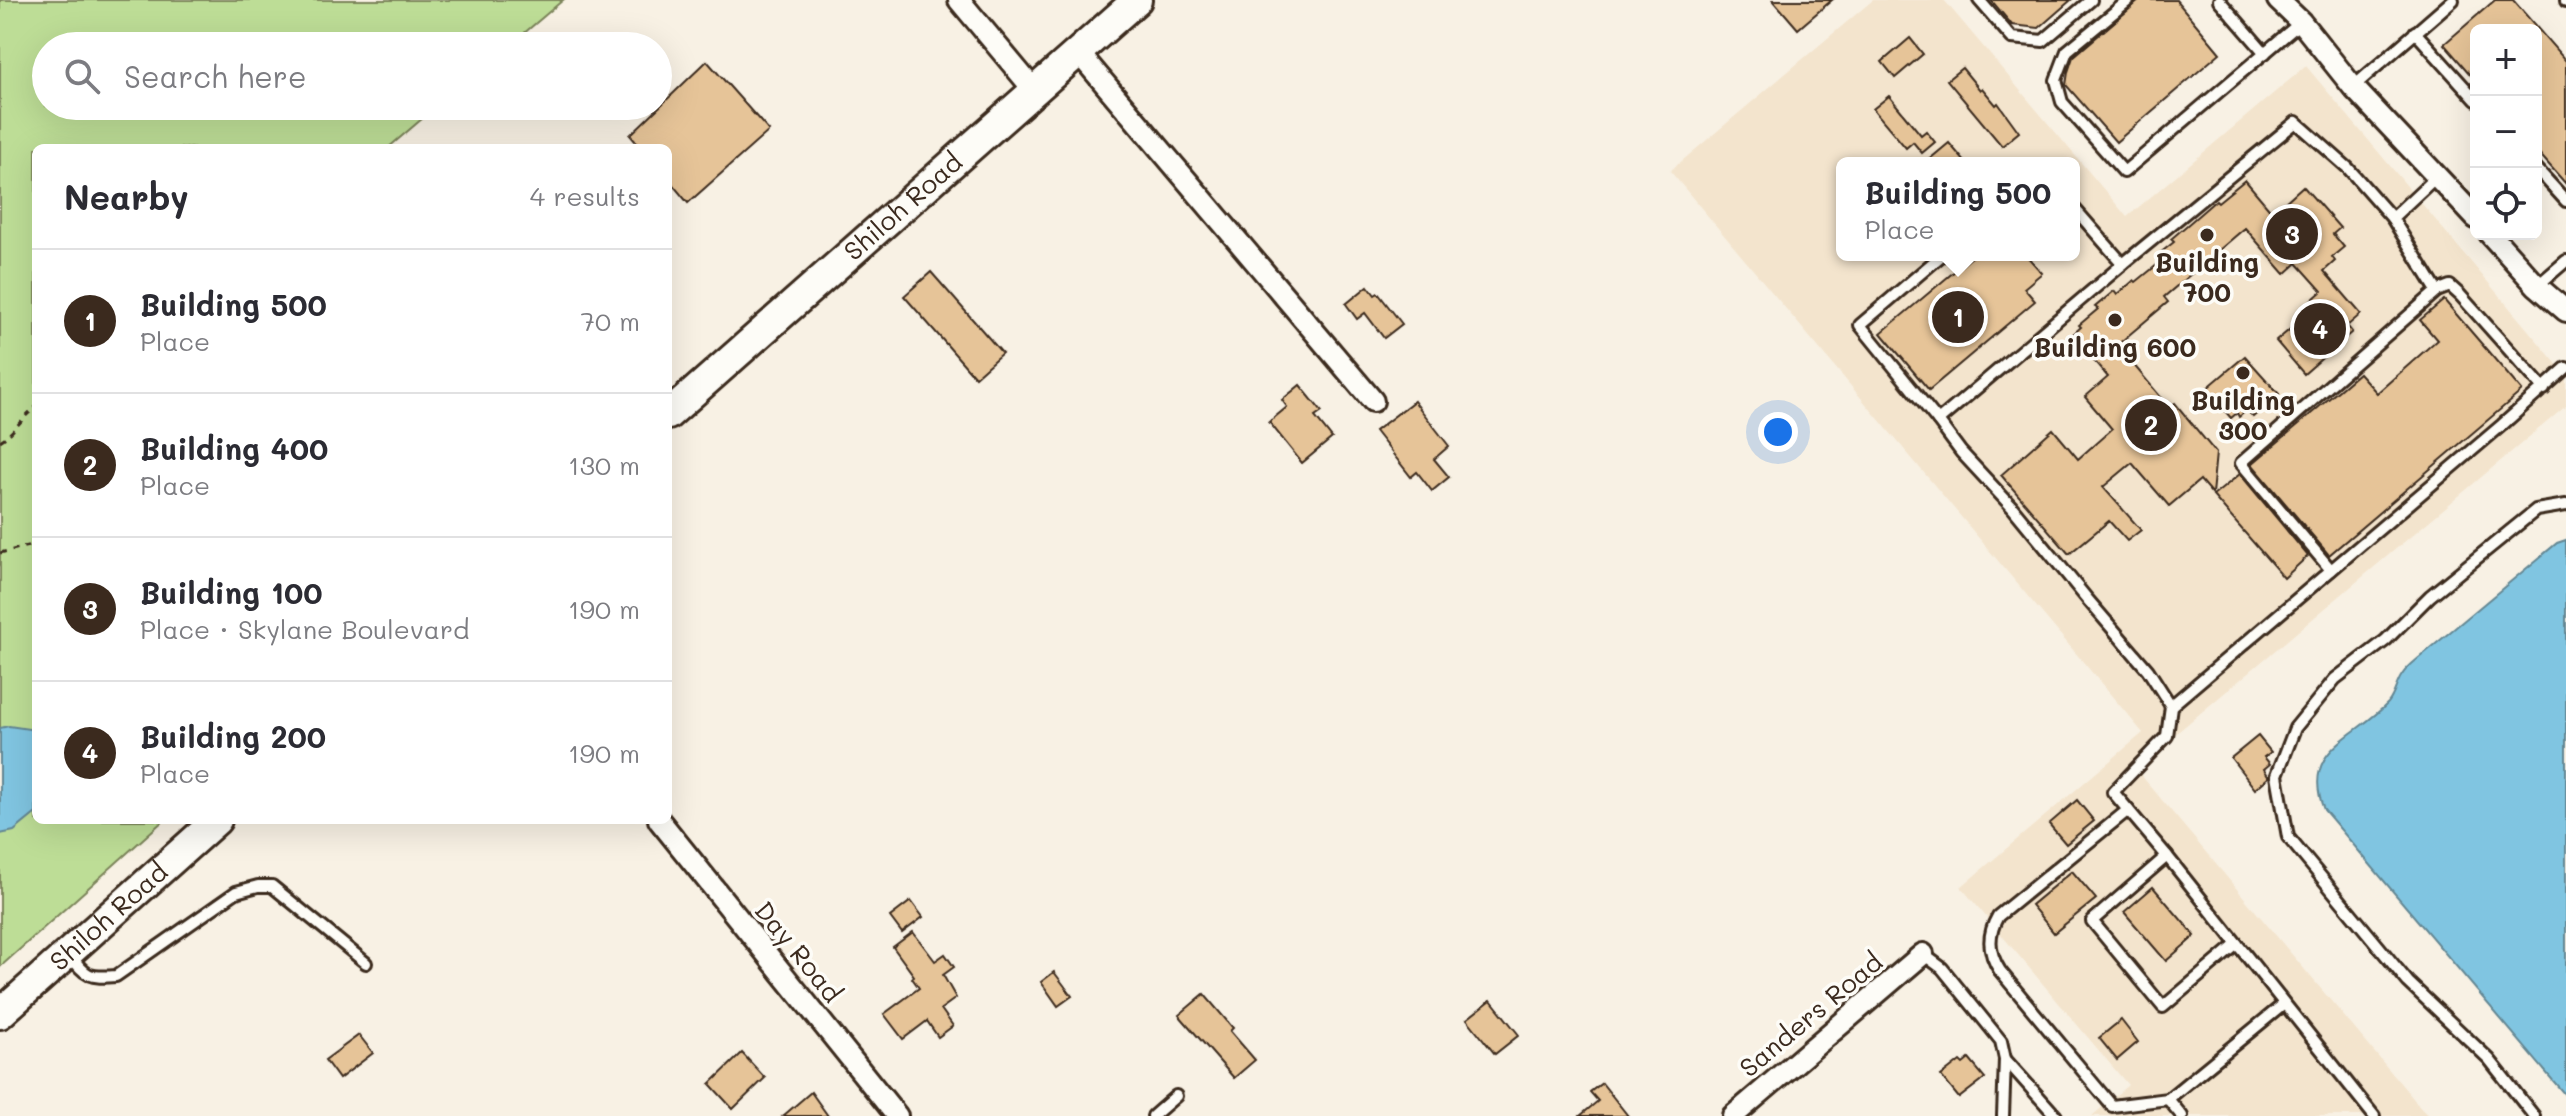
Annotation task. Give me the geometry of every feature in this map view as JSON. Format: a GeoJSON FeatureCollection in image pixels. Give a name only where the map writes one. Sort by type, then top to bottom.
{"type":"FeatureCollection","features":[{"type":"Feature","properties":{"kind":"main road","name":"Shiloh Road"},"geometry":{"type":"LineString","coordinates":[[672,411],[1137,0]]}},
{"type":"Feature","properties":{"kind":"main road","name":"Shiloh Road"},"geometry":{"type":"LineString","coordinates":[[0,1014],[213,824]]}},
{"type":"Feature","properties":{"kind":"street"},"geometry":{"type":"LineString","coordinates":[[959,0],[1034,90]]}},
{"type":"Feature","properties":{"kind":"street"},"geometry":{"type":"LineString","coordinates":[[2278,0],[2301,22],[2353,87],[2470,211]]}},
{"type":"Feature","properties":{"kind":"street"},"geometry":{"type":"LineString","coordinates":[[1078,52],[1373,401]]}},
{"type":"Feature","properties":{"kind":"street"},"geometry":{"type":"LineString","coordinates":[[2495,240],[2537,286],[2566,311]]}},
{"type":"Feature","properties":{"kind":"street","name":"Day Road"},"geometry":{"type":"LineString","coordinates":[[662,824],[897,1116]]}},
{"type":"Feature","properties":{"kind":"street","name":"Sanders Road"},"geometry":{"type":"LineString","coordinates":[[1733,1116],[1923,954]]}},
{"type":"Feature","properties":{"kind":"lane"},"geometry":{"type":"LineString","coordinates":[[1979,0],[2012,38],[2043,41],[2091,0]]}},
{"type":"Feature","properties":{"kind":"lane"},"geometry":{"type":"LineString","coordinates":[[2129,0],[2067,51],[2056,80],[2062,102],[2124,172],[2301,22]]}},
{"type":"Feature","properties":{"kind":"lane"},"geometry":{"type":"LineString","coordinates":[[2219,0],[2265,53]]}},
{"type":"Feature","properties":{"kind":"lane"},"geometry":{"type":"LineString","coordinates":[[2353,87],[2453,0]]}},
{"type":"Feature","properties":{"kind":"lane"},"geometry":{"type":"LineString","coordinates":[[2071,18],[2084,37]]}},
{"type":"Feature","properties":{"kind":"lane"},"geometry":{"type":"LineString","coordinates":[[2415,32],[2472,96]]}},
{"type":"Feature","properties":{"kind":"lane"},"geometry":{"type":"LineString","coordinates":[[1938,421],[2296,122],[2348,168],[2392,218],[2437,291]]}},
{"type":"Feature","properties":{"kind":"lane"},"geometry":{"type":"LineString","coordinates":[[2392,218],[2438,175]]}},
{"type":"Feature","properties":{"kind":"lane"},"geometry":{"type":"LineString","coordinates":[[2542,175],[2566,201]]}},
{"type":"Feature","properties":{"kind":"lane"},"geometry":{"type":"LineString","coordinates":[[2080,215],[2123,264]]}},
{"type":"Feature","properties":{"kind":"lane"},"geometry":{"type":"LineString","coordinates":[[1935,261],[1860,325],[1961,452],[2012,507],[2148,670],[2171,706],[2167,736],[2113,792],[2374,1116]]}},
{"type":"Feature","properties":{"kind":"lane"},"geometry":{"type":"LineString","coordinates":[[2537,286],[2566,261]]}},
{"type":"Feature","properties":{"kind":"lane"},"geometry":{"type":"LineString","coordinates":[[2331,570],[2241,463],[2437,291],[2450,286],[2544,389]]}},
{"type":"Feature","properties":{"kind":"lane"},"geometry":{"type":"LineString","coordinates":[[2171,706],[2566,368]]}},
{"type":"Feature","properties":{"kind":"lane"},"geometry":{"type":"LineString","coordinates":[[2534,1116],[2489,1059],[2408,982],[2288,837],[2277,775],[2295,728],[2335,679],[2386,640],[2430,596],[2536,510],[2566,505]]}},
{"type":"Feature","properties":{"kind":"lane"},"geometry":{"type":"LineString","coordinates":[[2128,810],[1998,916],[1991,928],[1990,946],[1993,960],[2000,971],[2112,1106],[2168,1099],[2284,1004]]}},
{"type":"Feature","properties":{"kind":"lane"},"geometry":{"type":"LineString","coordinates":[[2167,856],[2092,921],[2163,1007],[2237,944]]}},
{"type":"Feature","properties":{"kind":"lane"},"geometry":{"type":"LineString","coordinates":[[68,954],[84,974],[116,976],[236,892],[272,886],[366,963]]}},
{"type":"Feature","properties":{"kind":"lane"},"geometry":{"type":"LineString","coordinates":[[1923,954],[1942,968],[2001,1041],[2005,1059],[2003,1116]]}},
{"type":"Feature","properties":{"kind":"lane"},"geometry":{"type":"LineString","coordinates":[[2005,1059],[2056,1116]]}},
{"type":"Feature","properties":{"kind":"lane"},"geometry":{"type":"LineString","coordinates":[[1153,1116],[1176,1096]]}},
{"type":"Feature","properties":{"kind":"lane"},"geometry":{"type":"LineString","coordinates":[[2168,1099],[2182,1116]]}},
{"type":"Feature","properties":{"kind":"path"},"geometry":{"type":"LineString","coordinates":[[0,441],[32,410]]}},
{"type":"Feature","properties":{"kind":"path"},"geometry":{"type":"LineString","coordinates":[[0,553],[32,545]]}},
{"type":"Feature","properties":{"kind":"shaded area"},"geometry":{"type":"Polygon","coordinates":[[[1873,0],[1944,0],[2076,157],[1836,157],[1836,261],[2080,261],[2080,161],[2127,217],[2306,66],[2566,375],[2566,406],[2135,768],[2428,1116],[2092,1116],[2128,1085],[1961,887],[2143,733],[1670,171],[1873,0]]]}},
{"type":"Feature","properties":{"kind":"green space"},"geometry":{"type":"Polygon","coordinates":[[[0,0],[563,0],[525,32],[32,32],[32,120],[421,120],[393,144],[32,144],[32,824],[160,824],[0,967],[0,0]]]}},
{"type":"Feature","properties":{"kind":"water"},"geometry":{"type":"Polygon","coordinates":[[[2566,540],[2566,1096],[2324,810],[2318,789],[2319,773],[2325,759],[2334,747],[2388,703],[2408,668],[2557,543],[2566,540]]]}},
{"type":"Feature","properties":{"kind":"water"},"geometry":{"type":"Polygon","coordinates":[[[0,728],[32,729],[32,816],[14,831],[0,834],[0,728]]]}},
{"type":"Feature","properties":{"kind":"building"},"geometry":{"type":"Polygon","coordinates":[[[1773,0],[1832,0],[1798,29],[1773,0]]]}},
{"type":"Feature","properties":{"kind":"building"},"geometry":{"type":"Polygon","coordinates":[[[1991,0],[2071,0],[2039,28],[2012,25],[1991,0]]]}},
{"type":"Feature","properties":{"kind":"building"},"geometry":{"type":"Polygon","coordinates":[[[2140,0],[2176,0],[2220,53],[2116,142],[2066,85],[2068,72],[2073,57],[2140,0]]]}},
{"type":"Feature","properties":{"kind":"building"},"geometry":{"type":"Polygon","coordinates":[[[2495,0],[2513,0],[2534,24],[2470,24],[2470,74],[2444,44],[2495,0]]]}},
{"type":"Feature","properties":{"kind":"building"},"geometry":{"type":"Polygon","coordinates":[[[2542,33],[2566,61],[2566,184],[2542,157],[2542,33]]]}},
{"type":"Feature","properties":{"kind":"building"},"geometry":{"type":"Polygon","coordinates":[[[1910,38],[1923,54],[1895,78],[1882,62],[1910,38]]]}},
{"type":"Feature","properties":{"kind":"building"},"geometry":{"type":"Polygon","coordinates":[[[707,61],[769,131],[688,203],[672,184],[672,144],[638,144],[630,135],[646,120],[672,120],[672,95],[707,61]]]}},
{"type":"Feature","properties":{"kind":"building"},"geometry":{"type":"Polygon","coordinates":[[[1962,68],[1980,90],[1982,88],[1996,105],[1998,103],[2019,132],[2002,146],[1947,80],[1962,68]]]}},
{"type":"Feature","properties":{"kind":"building"},"geometry":{"type":"Polygon","coordinates":[[[1889,96],[1921,135],[1926,131],[1935,142],[1922,153],[1913,142],[1906,148],[1873,109],[1889,96]]]}},
{"type":"Feature","properties":{"kind":"building"},"geometry":{"type":"Polygon","coordinates":[[[1949,143],[1961,157],[1932,157],[1949,143]]]}},
{"type":"Feature","properties":{"kind":"building"},"geometry":{"type":"Polygon","coordinates":[[[2245,180],[2273,213],[2303,186],[2340,228],[2333,234],[2344,247],[2332,257],[2335,261],[2324,271],[2361,314],[2347,326],[2352,332],[2304,374],[2276,341],[2301,320],[2296,314],[2322,291],[2297,263],[2285,274],[2245,228],[2164,297],[2168,302],[2117,345],[2169,407],[2175,403],[2216,453],[2212,494],[2200,480],[2169,506],[2132,463],[2103,487],[2141,530],[2127,541],[2109,521],[2069,554],[2001,475],[2053,429],[2078,459],[2112,429],[2085,397],[2108,377],[2072,335],[2098,309],[2095,307],[2114,291],[2117,295],[2134,280],[2136,282],[2163,260],[2159,254],[2174,242],[2171,239],[2216,200],[2218,202],[2245,180]]]}},
{"type":"Feature","properties":{"kind":"building"},"geometry":{"type":"Polygon","coordinates":[[[1967,261],[2031,261],[2042,273],[2024,288],[2035,301],[1929,390],[1881,333],[1967,261]]]}},
{"type":"Feature","properties":{"kind":"building"},"geometry":{"type":"Polygon","coordinates":[[[931,272],[1002,353],[975,377],[904,296],[931,272]]]}},
{"type":"Feature","properties":{"kind":"building"},"geometry":{"type":"Polygon","coordinates":[[[1368,286],[1375,295],[1378,293],[1402,324],[1384,338],[1365,313],[1357,319],[1346,304],[1368,286]]]}},
{"type":"Feature","properties":{"kind":"building"},"geometry":{"type":"Polygon","coordinates":[[[2444,300],[2522,391],[2329,555],[2252,464],[2359,373],[2377,393],[2437,340],[2420,320],[2444,300]]]}},
{"type":"Feature","properties":{"kind":"building","name":"Building 300"},"geometry":{"type":"Polygon","coordinates":[[[2245,356],[2279,394],[2253,417],[2247,410],[2239,417],[2237,413],[2231,418],[2206,389],[2245,356]]]}},
{"type":"Feature","properties":{"kind":"building"},"geometry":{"type":"Polygon","coordinates":[[[1300,385],[1322,412],[1315,417],[1332,438],[1302,463],[1269,422],[1287,407],[1282,400],[1300,385]]]}},
{"type":"Feature","properties":{"kind":"building"},"geometry":{"type":"Polygon","coordinates":[[[1414,401],[1449,446],[1434,459],[1449,477],[1432,491],[1417,472],[1411,477],[1375,431],[1414,401]]]}},
{"type":"Feature","properties":{"kind":"building"},"geometry":{"type":"Polygon","coordinates":[[[2240,474],[2308,556],[2284,578],[2213,496],[2240,474]]]}},
{"type":"Feature","properties":{"kind":"building"},"geometry":{"type":"Polygon","coordinates":[[[2258,736],[2271,752],[2264,757],[2270,764],[2264,769],[2269,777],[2255,789],[2231,758],[2258,736]]]}},
{"type":"Feature","properties":{"kind":"building"},"geometry":{"type":"Polygon","coordinates":[[[2077,800],[2094,821],[2066,844],[2049,824],[2077,800]]]}},
{"type":"Feature","properties":{"kind":"building"},"geometry":{"type":"Polygon","coordinates":[[[2072,871],[2096,899],[2054,933],[2031,905],[2072,871]]]}},
{"type":"Feature","properties":{"kind":"building"},"geometry":{"type":"Polygon","coordinates":[[[2153,887],[2195,936],[2166,961],[2124,912],[2153,887]]]}},
{"type":"Feature","properties":{"kind":"building"},"geometry":{"type":"Polygon","coordinates":[[[911,901],[923,917],[902,933],[890,917],[911,901]]]}},
{"type":"Feature","properties":{"kind":"building"},"geometry":{"type":"Polygon","coordinates":[[[913,932],[935,961],[945,954],[954,967],[943,975],[956,998],[941,1009],[953,1026],[938,1037],[927,1021],[903,1039],[884,1014],[919,988],[893,947],[913,932]]]}},
{"type":"Feature","properties":{"kind":"building"},"geometry":{"type":"Polygon","coordinates":[[[1054,972],[1072,996],[1058,1006],[1041,982],[1054,972]]]}},
{"type":"Feature","properties":{"kind":"building"},"geometry":{"type":"Polygon","coordinates":[[[1204,994],[1255,1060],[1234,1078],[1179,1015],[1204,994]]]}},
{"type":"Feature","properties":{"kind":"building"},"geometry":{"type":"Polygon","coordinates":[[[1491,1000],[1519,1035],[1495,1054],[1467,1019],[1491,1000]]]}},
{"type":"Feature","properties":{"kind":"building"},"geometry":{"type":"Polygon","coordinates":[[[2121,1020],[2138,1042],[2117,1060],[2099,1038],[2121,1020]]]}},
{"type":"Feature","properties":{"kind":"building"},"geometry":{"type":"Polygon","coordinates":[[[359,1035],[373,1053],[339,1079],[325,1060],[359,1035]]]}},
{"type":"Feature","properties":{"kind":"building"},"geometry":{"type":"Polygon","coordinates":[[[742,1053],[765,1078],[733,1109],[710,1084],[742,1053]]]}},
{"type":"Feature","properties":{"kind":"building"},"geometry":{"type":"Polygon","coordinates":[[[1969,1059],[1985,1078],[1959,1098],[1941,1076],[1960,1061],[1963,1064],[1969,1059]]]}},
{"type":"Feature","properties":{"kind":"building"},"geometry":{"type":"Polygon","coordinates":[[[1602,1083],[1628,1116],[1580,1116],[1598,1101],[1590,1092],[1602,1083]]]}},
{"type":"Feature","properties":{"kind":"building"},"geometry":{"type":"Polygon","coordinates":[[[811,1092],[828,1116],[783,1116],[811,1092]]]}},
{"type":"Feature","properties":{"kind":"place","name":"Building 100"},"geometry":{"type":"Point","coordinates":[2292,234]}},
{"type":"Feature","properties":{"kind":"place","name":"Building 700"},"geometry":{"type":"Point","coordinates":[2207,235]}},
{"type":"Feature","properties":{"kind":"place","name":"Building 500"},"geometry":{"type":"Point","coordinates":[1958,317]}},
{"type":"Feature","properties":{"kind":"place","name":"Building 600"},"geometry":{"type":"Point","coordinates":[2115,320]}},
{"type":"Feature","properties":{"kind":"place","name":"Building 200"},"geometry":{"type":"Point","coordinates":[2320,329]}},
{"type":"Feature","properties":{"kind":"place","name":"Building 300"},"geometry":{"type":"Point","coordinates":[2243,373]}},
{"type":"Feature","properties":{"kind":"place","name":"Building 400"},"geometry":{"type":"Point","coordinates":[2151,425]}}]}
